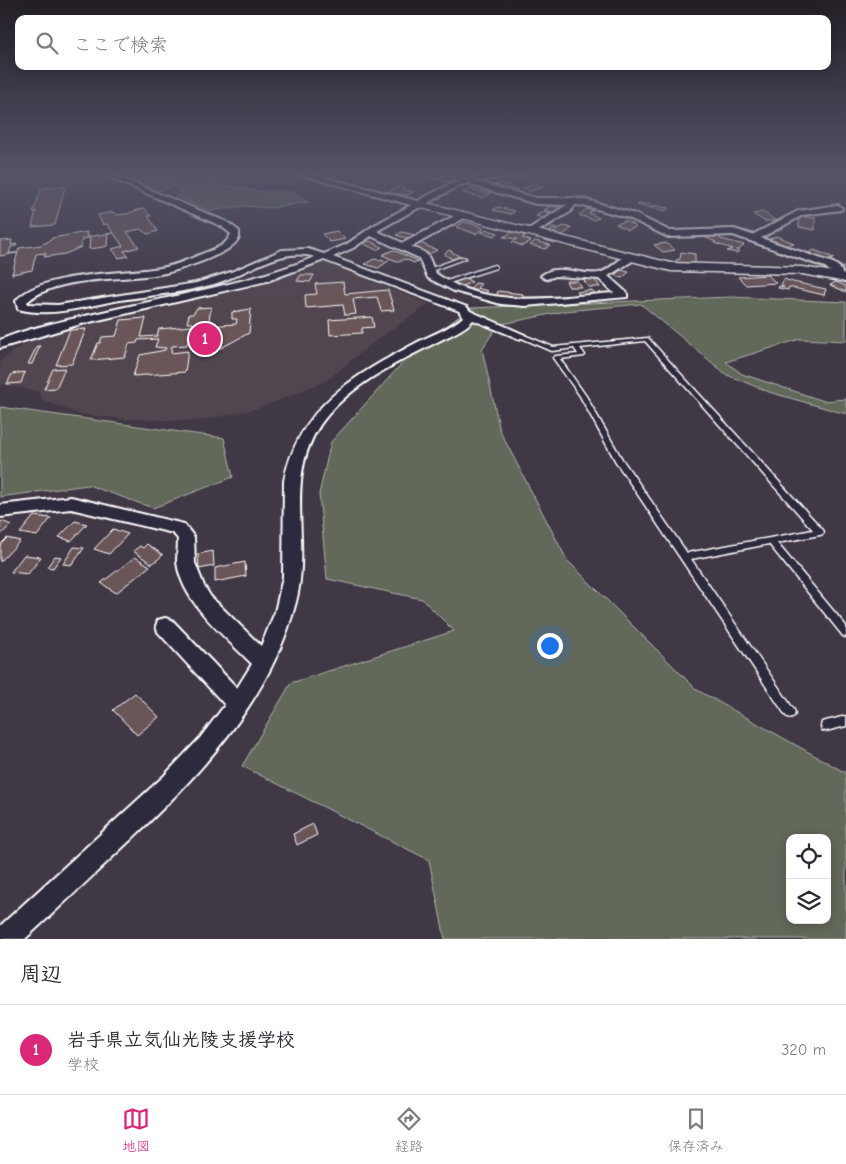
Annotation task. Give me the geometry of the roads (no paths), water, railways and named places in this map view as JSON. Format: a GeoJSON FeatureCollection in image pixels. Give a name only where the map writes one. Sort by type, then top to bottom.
{"type":"FeatureCollection","features":[{"type":"Feature","properties":{"kind":"street"},"geometry":{"type":"LineString","coordinates":[[209,218],[224,224],[236,233],[234,242],[223,249],[186,264],[161,271],[54,284],[37,289],[24,295],[20,301],[22,307],[32,309],[59,307],[199,285],[223,279],[276,253],[310,251],[463,309],[468,314],[519,335]]}},
{"type":"Feature","properties":{"kind":"street"},"geometry":{"type":"LineString","coordinates":[[0,344],[17,336],[93,317],[271,278],[350,246],[398,218]]}},
{"type":"Feature","properties":{"kind":"street"},"geometry":{"type":"LineString","coordinates":[[403,246],[458,218]]}},
{"type":"Feature","properties":{"kind":"street"},"geometry":{"type":"LineString","coordinates":[[474,218],[630,258],[688,269],[790,268],[842,277]]}},
{"type":"Feature","properties":{"kind":"street"},"geometry":{"type":"LineString","coordinates":[[530,232],[554,218]]}},
{"type":"Feature","properties":{"kind":"street"},"geometry":{"type":"LineString","coordinates":[[636,218],[668,234],[729,232],[757,237],[828,265],[842,277]]}},
{"type":"Feature","properties":{"kind":"street"},"geometry":{"type":"LineString","coordinates":[[757,237],[792,218]]}},
{"type":"Feature","properties":{"kind":"street"},"geometry":{"type":"LineString","coordinates":[[371,232],[423,256],[432,276],[490,299],[514,303],[623,295],[602,276]]}},
{"type":"Feature","properties":{"kind":"street"},"geometry":{"type":"LineString","coordinates":[[546,276],[554,273],[602,276],[630,258]]}},
{"type":"Feature","properties":{"kind":"street"},"geometry":{"type":"LineString","coordinates":[[6,939],[160,797],[204,750],[238,704],[263,662],[280,622],[290,589],[295,556],[291,495],[294,469],[300,450],[311,428],[324,411],[345,391],[466,321],[468,314]]}},
{"type":"Feature","properties":{"kind":"street"},"geometry":{"type":"LineString","coordinates":[[0,510],[50,504],[70,504],[178,528],[186,537],[186,563],[196,589],[205,602],[263,662]]}},
{"type":"Feature","properties":{"kind":"street"},"geometry":{"type":"LineString","coordinates":[[165,626],[238,704]]}},
{"type":"Feature","properties":{"kind":"lane"},"geometry":{"type":"LineString","coordinates":[[429,270],[464,258]]}},
{"type":"Feature","properties":{"kind":"lane"},"geometry":{"type":"LineString","coordinates":[[444,282],[494,267]]}},
{"type":"Feature","properties":{"kind":"lane"},"geometry":{"type":"LineString","coordinates":[[519,335],[552,349],[646,339],[820,532],[685,557]]}},
{"type":"Feature","properties":{"kind":"lane"},"geometry":{"type":"LineString","coordinates":[[576,347],[582,355],[556,358],[583,396],[619,460],[790,713]]}},
{"type":"Feature","properties":{"kind":"lane"},"geometry":{"type":"LineString","coordinates":[[771,541],[846,633]]}},
{"type":"Feature","properties":{"kind":"lane"},"geometry":{"type":"LineString","coordinates":[[826,726],[846,721]]}},
{"type":"Feature","properties":{"kind":"waterway"},"geometry":{"type":"LineString","coordinates":[[641,218],[652,223]]}},
{"type":"Feature","properties":{"kind":"waterway"},"geometry":{"type":"LineString","coordinates":[[731,229],[746,231],[779,245]]}},
{"type":"Feature","properties":{"kind":"waterway"},"geometry":{"type":"LineString","coordinates":[[833,264],[846,269]]}},
{"type":"Feature","properties":{"kind":"place","name":"岩手県立気仙光陵支援学校"},"geometry":{"type":"Point","coordinates":[205,339]}}]}
